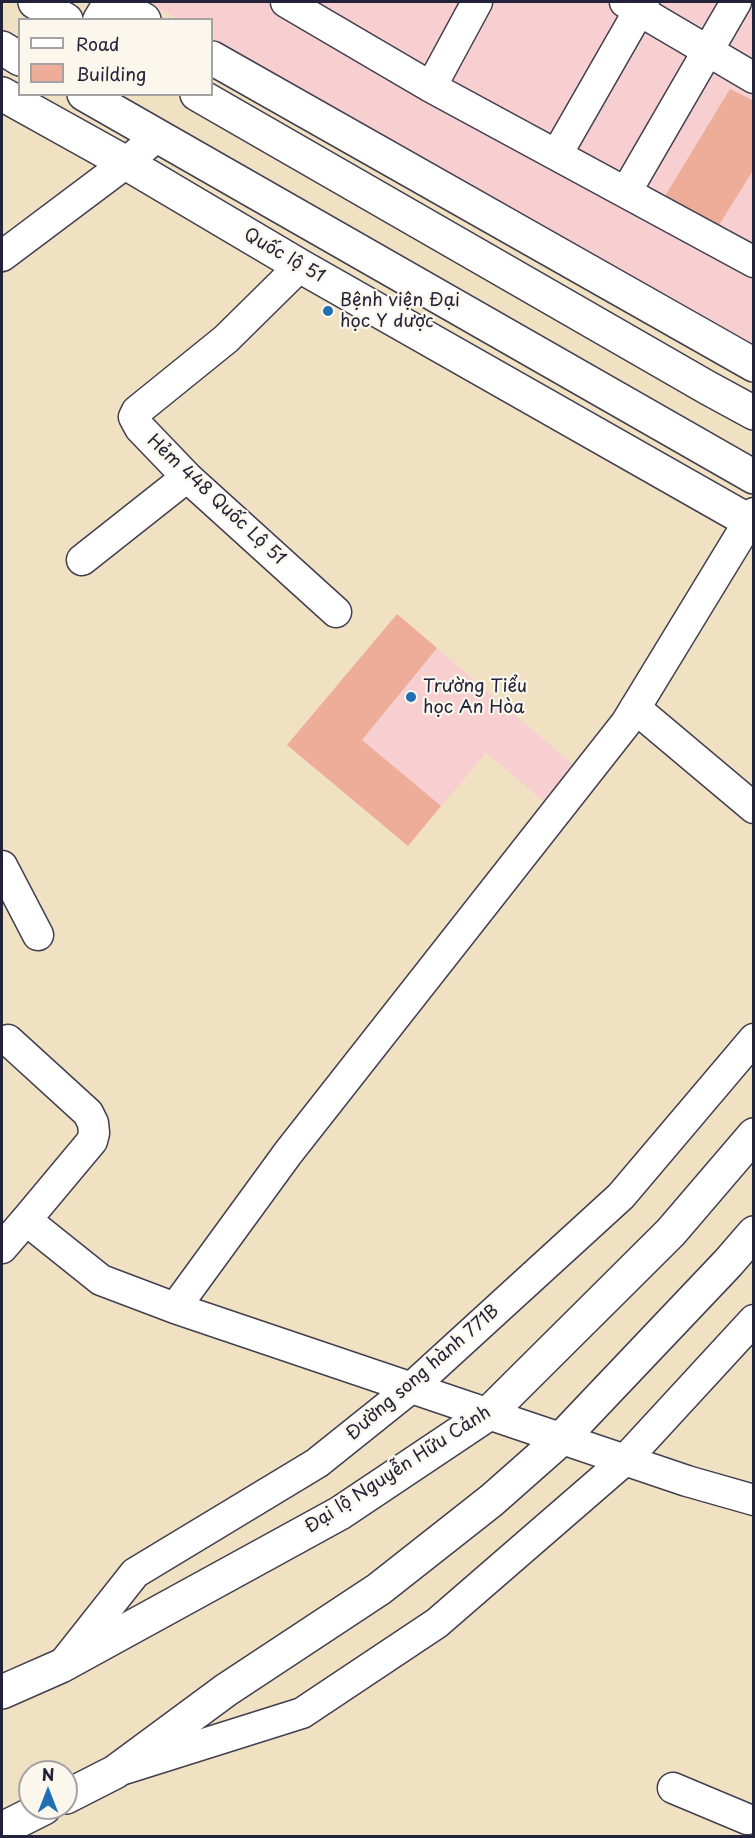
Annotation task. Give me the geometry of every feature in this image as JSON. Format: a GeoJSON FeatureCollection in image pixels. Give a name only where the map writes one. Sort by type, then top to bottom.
{"type":"FeatureCollection","features":[{"type":"Feature","properties":{"kind":"main road"},"geometry":{"type":"LineString","coordinates":[[34,2],[62,18]]}},
{"type":"Feature","properties":{"kind":"main road"},"geometry":{"type":"LineString","coordinates":[[110,2],[140,18]]}},
{"type":"Feature","properties":{"kind":"main road"},"geometry":{"type":"LineString","coordinates":[[2,48],[18,57]]}},
{"type":"Feature","properties":{"kind":"main road"},"geometry":{"type":"LineString","coordinates":[[213,59],[753,365]]}},
{"type":"Feature","properties":{"kind":"main road","name":"Quốc lộ 51"},"geometry":{"type":"LineString","coordinates":[[2,94],[126,163],[300,266],[752,520]]}},
{"type":"Feature","properties":{"kind":"main road"},"geometry":{"type":"LineString","coordinates":[[87,96],[753,477]]}},
{"type":"Feature","properties":{"kind":"main road"},"geometry":{"type":"LineString","coordinates":[[200,96],[753,413]]}},
{"type":"Feature","properties":{"kind":"main road","name":"Đại lộ Nguyễn Hữu Cảnh"},"geometry":{"type":"LineString","coordinates":[[2,1692],[61,1666],[340,1513],[489,1414],[671,1232],[753,1135]]}},
{"type":"Feature","properties":{"kind":"main road"},"geometry":{"type":"LineString","coordinates":[[78,1791],[115,1772],[226,1690],[379,1589],[492,1500],[561,1438],[753,1233]]}},
{"type":"Feature","properties":{"kind":"main road"},"geometry":{"type":"LineString","coordinates":[[2,1829],[20,1820]]}},
{"type":"Feature","properties":{"kind":"street"},"geometry":{"type":"LineString","coordinates":[[99,18],[110,2]]}},
{"type":"Feature","properties":{"kind":"street"},"geometry":{"type":"LineString","coordinates":[[286,2],[431,87],[753,262]]}},
{"type":"Feature","properties":{"kind":"street"},"geometry":{"type":"LineString","coordinates":[[431,87],[477,2]]}},
{"type":"Feature","properties":{"kind":"street"},"geometry":{"type":"LineString","coordinates":[[626,192],[736,2]]}},
{"type":"Feature","properties":{"kind":"street"},"geometry":{"type":"LineString","coordinates":[[557,154],[636,4],[708,52],[753,78]]}},
{"type":"Feature","properties":{"kind":"street"},"geometry":{"type":"LineString","coordinates":[[2,256],[126,163],[157,136]]}},
{"type":"Feature","properties":{"kind":"street","name":"Hẻm 448 Quốc Lộ 51"},"geometry":{"type":"LineString","coordinates":[[300,266],[226,339],[137,411],[134,417],[140,428],[187,477],[336,612]]}},
{"type":"Feature","properties":{"kind":"street"},"geometry":{"type":"LineString","coordinates":[[82,560],[187,477]]}},
{"type":"Feature","properties":{"kind":"street"},"geometry":{"type":"LineString","coordinates":[[175,1308],[288,1153],[619,732],[752,520]]}},
{"type":"Feature","properties":{"kind":"street"},"geometry":{"type":"LineString","coordinates":[[635,708],[753,808]]}},
{"type":"Feature","properties":{"kind":"street"},"geometry":{"type":"LineString","coordinates":[[2,866],[38,935]]}},
{"type":"Feature","properties":{"kind":"street","name":"Đường song hành 771B"},"geometry":{"type":"LineString","coordinates":[[61,1666],[135,1573],[317,1463],[412,1387],[621,1196],[753,1039]]}},
{"type":"Feature","properties":{"kind":"street"},"geometry":{"type":"LineString","coordinates":[[2,1248],[93,1141],[94,1133],[93,1123],[88,1113],[8,1040]]}},
{"type":"Feature","properties":{"kind":"street"},"geometry":{"type":"LineString","coordinates":[[26,1220],[101,1280],[175,1308],[687,1481],[753,1500]]}},
{"type":"Feature","properties":{"kind":"street"},"geometry":{"type":"LineString","coordinates":[[115,1772],[302,1713],[437,1623],[625,1460],[753,1320]]}},
{"type":"Feature","properties":{"kind":"street"},"geometry":{"type":"LineString","coordinates":[[673,1788],[747,1825]]}},
{"type":"Feature","properties":{"kind":"shaded area"},"geometry":{"type":"Polygon","coordinates":[[[146,2],[753,2],[753,345],[213,39],[213,18],[176,18],[146,2]]]}},
{"type":"Feature","properties":{"kind":"shaded area","name":"Trường Tiểu học An Hòa"},"geometry":{"type":"Polygon","coordinates":[[[397,614],[577,768],[548,805],[486,753],[408,846],[287,745],[397,614]]]}},
{"type":"Feature","properties":{"kind":"building"},"geometry":{"type":"Polygon","coordinates":[[[730,89],[754,101],[754,169],[719,225],[665,196],[730,89]]]}},
{"type":"Feature","properties":{"kind":"building"},"geometry":{"type":"Polygon","coordinates":[[[397,614],[437,648],[362,740],[441,806],[408,846],[287,745],[397,614]]]}},
{"type":"Feature","properties":{"kind":"place","name":"Bệnh viện Đại học Y dược"},"geometry":{"type":"Point","coordinates":[328,311]}},
{"type":"Feature","properties":{"kind":"place","name":"Trường Tiểu học An Hòa"},"geometry":{"type":"Point","coordinates":[411,697]}}]}
